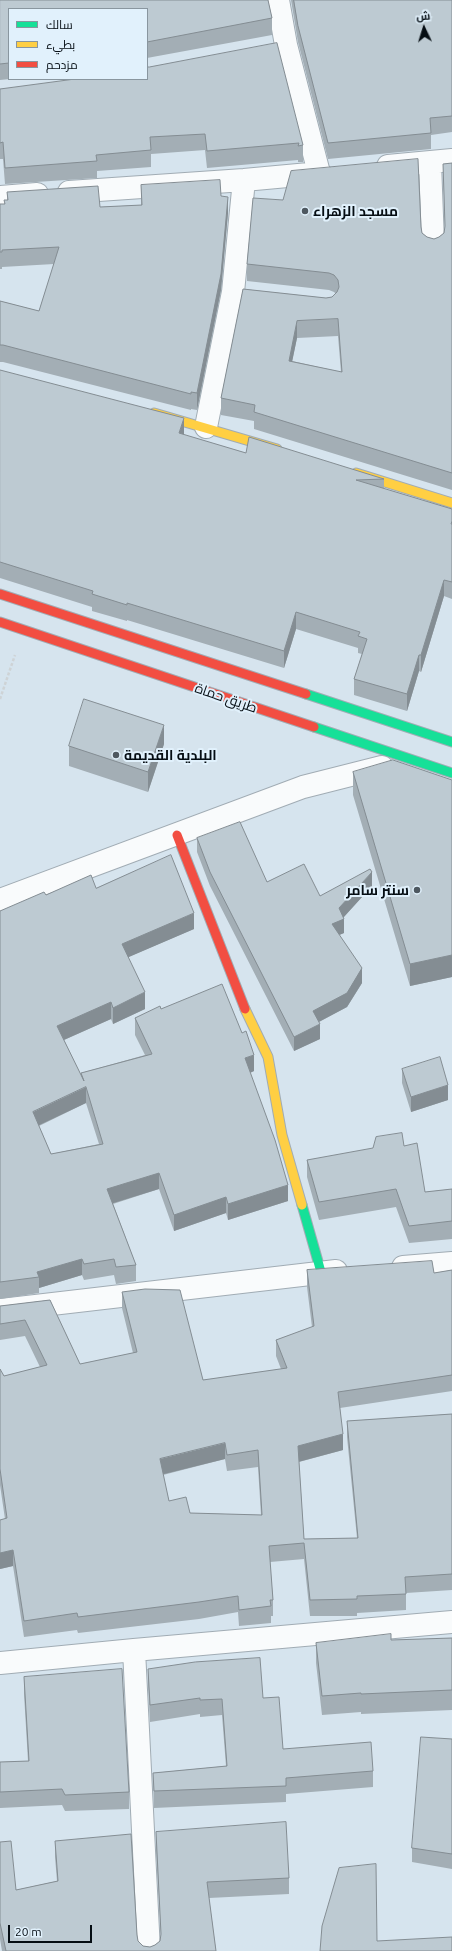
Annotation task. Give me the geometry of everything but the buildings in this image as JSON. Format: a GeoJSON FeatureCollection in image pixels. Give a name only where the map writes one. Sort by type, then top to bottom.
{"type":"FeatureCollection","features":[{"type":"Feature","properties":{"kind":"main road"},"geometry":{"type":"LineString","coordinates":[[145,411],[206,427],[288,452]]}},
{"type":"Feature","properties":{"kind":"main road"},"geometry":{"type":"LineString","coordinates":[[348,471],[452,503]]}},
{"type":"Feature","properties":{"kind":"main road","name":"طريق حماة"},"geometry":{"type":"LineString","coordinates":[[0,594],[452,742]]}},
{"type":"Feature","properties":{"kind":"main road","name":"طريق حماة"},"geometry":{"type":"LineString","coordinates":[[0,622],[452,772]]}},
{"type":"Feature","properties":{"kind":"main road"},"geometry":{"type":"LineString","coordinates":[[177,835],[240,997],[268,1057],[282,1135],[322,1272]]}},
{"type":"Feature","properties":{"kind":"street"},"geometry":{"type":"LineString","coordinates":[[278,0],[286,45],[320,173]]}},
{"type":"Feature","properties":{"kind":"street"},"geometry":{"type":"LineString","coordinates":[[263,49],[286,45]]}},
{"type":"Feature","properties":{"kind":"street"},"geometry":{"type":"LineString","coordinates":[[365,168],[452,160]]}},
{"type":"Feature","properties":{"kind":"street"},"geometry":{"type":"LineString","coordinates":[[430,163],[433,243]]}},
{"type":"Feature","properties":{"kind":"street"},"geometry":{"type":"LineString","coordinates":[[0,196],[244,180],[342,170]]}},
{"type":"Feature","properties":{"kind":"street"},"geometry":{"type":"LineString","coordinates":[[206,427],[233,292],[244,180]]}},
{"type":"Feature","properties":{"kind":"street"},"geometry":{"type":"LineString","coordinates":[[233,292],[256,295]]}},
{"type":"Feature","properties":{"kind":"street"},"geometry":{"type":"LineString","coordinates":[[0,900],[303,787],[413,759]]}},
{"type":"Feature","properties":{"kind":"street"},"geometry":{"type":"LineString","coordinates":[[383,1268],[452,1264]]}},
{"type":"Feature","properties":{"kind":"street"},"geometry":{"type":"LineString","coordinates":[[0,1310],[322,1272],[352,1270]]}},
{"type":"Feature","properties":{"kind":"street"},"geometry":{"type":"LineString","coordinates":[[0,1664],[134,1650],[452,1622]]}},
{"type":"Feature","properties":{"kind":"street"},"geometry":{"type":"LineString","coordinates":[[134,1650],[149,1951]]}},
{"type":"Feature","properties":{"kind":"path"},"geometry":{"type":"LineString","coordinates":[[0,699],[23,629]]}},
{"type":"Feature","properties":{"kind":"traffic: fast"},"geometry":{"type":"LineString","coordinates":[[306,694],[452,742]]}},
{"type":"Feature","properties":{"kind":"traffic: fast"},"geometry":{"type":"LineString","coordinates":[[314,727],[452,773]]}},
{"type":"Feature","properties":{"kind":"traffic: fast"},"geometry":{"type":"LineString","coordinates":[[302,1205],[321,1272]]}},
{"type":"Feature","properties":{"kind":"traffic: slow"},"geometry":{"type":"LineString","coordinates":[[154,413],[277,449]]}},
{"type":"Feature","properties":{"kind":"traffic: slow"},"geometry":{"type":"LineString","coordinates":[[356,473],[452,503]]}},
{"type":"Feature","properties":{"kind":"traffic: slow"},"geometry":{"type":"LineString","coordinates":[[245,1009],[268,1057],[282,1135],[302,1205]]}},
{"type":"Feature","properties":{"kind":"traffic: jam"},"geometry":{"type":"LineString","coordinates":[[0,594],[306,694]]}},
{"type":"Feature","properties":{"kind":"traffic: jam"},"geometry":{"type":"LineString","coordinates":[[0,622],[314,727]]}},
{"type":"Feature","properties":{"kind":"traffic: jam"},"geometry":{"type":"LineString","coordinates":[[177,835],[245,1009]]}},
{"type":"Feature","properties":{"kind":"place","name":"مسجد الزهراء"},"geometry":{"type":"Point","coordinates":[305,211]}},
{"type":"Feature","properties":{"kind":"place","name":"البلدية القديمة"},"geometry":{"type":"Point","coordinates":[116,755]}},
{"type":"Feature","properties":{"kind":"place","name":"سنتر سامر"},"geometry":{"type":"Point","coordinates":[417,890]}}]}
